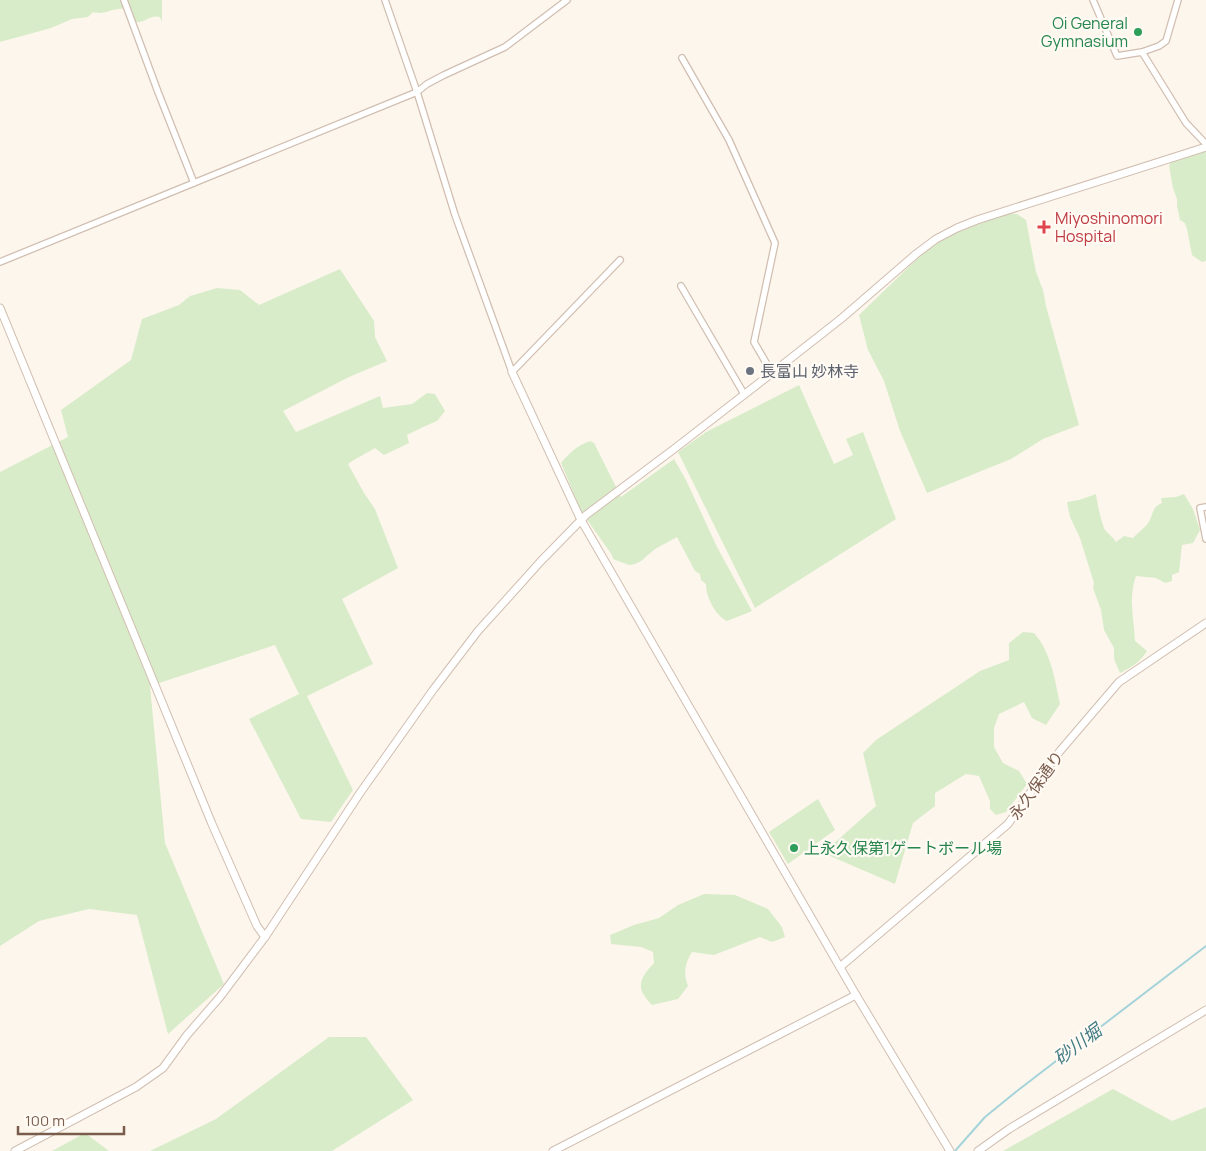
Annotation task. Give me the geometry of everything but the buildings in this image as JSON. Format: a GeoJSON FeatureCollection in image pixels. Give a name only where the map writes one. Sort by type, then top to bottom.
{"type":"FeatureCollection","features":[{"type":"Feature","properties":{"kind":"street"},"geometry":{"type":"LineString","coordinates":[[124,0],[194,183]]}},
{"type":"Feature","properties":{"kind":"street"},"geometry":{"type":"LineString","coordinates":[[385,0],[417,92],[455,215],[512,372],[581,520],[856,995],[949,1150]]}},
{"type":"Feature","properties":{"kind":"street"},"geometry":{"type":"LineString","coordinates":[[0,262],[417,92],[436,80],[505,47],[567,0]]}},
{"type":"Feature","properties":{"kind":"street"},"geometry":{"type":"LineString","coordinates":[[1093,0],[1117,56],[1142,52],[1159,46],[1166,41],[1178,0]]}},
{"type":"Feature","properties":{"kind":"street"},"geometry":{"type":"LineString","coordinates":[[15,1151],[136,1087],[163,1068],[265,938],[360,793],[433,690],[478,631],[581,520],[842,318],[936,239],[957,228],[1206,145],[1186,123],[1142,52]]}},
{"type":"Feature","properties":{"kind":"street"},"geometry":{"type":"LineString","coordinates":[[682,58],[729,140],[775,243],[754,342],[772,373]]}},
{"type":"Feature","properties":{"kind":"street"},"geometry":{"type":"LineString","coordinates":[[512,372],[620,260]]}},
{"type":"Feature","properties":{"kind":"street"},"geometry":{"type":"LineString","coordinates":[[681,286],[744,394]]}},
{"type":"Feature","properties":{"kind":"street"},"geometry":{"type":"LineString","coordinates":[[0,308],[212,824],[257,926],[265,938]]}},
{"type":"Feature","properties":{"kind":"street"},"geometry":{"type":"LineString","coordinates":[[1206,507],[1200,508],[1206,539]]}},
{"type":"Feature","properties":{"kind":"street","name":"永久保通り"},"geometry":{"type":"LineString","coordinates":[[840,967],[1008,824],[1060,751],[1119,682],[1206,623]]}},
{"type":"Feature","properties":{"kind":"street"},"geometry":{"type":"LineString","coordinates":[[553,1151],[856,995]]}},
{"type":"Feature","properties":{"kind":"street"},"geometry":{"type":"LineString","coordinates":[[978,1151],[1026,1118],[1206,1010]]}},
{"type":"Feature","properties":{"kind":"green space"},"geometry":{"type":"Polygon","coordinates":[[[0,0],[162,0],[162,22],[160,17],[156,16],[136,22],[130,10],[124,9],[103,13],[93,12],[88,17],[72,19],[51,28],[0,42],[0,0]]]}},
{"type":"Feature","properties":{"kind":"green space"},"geometry":{"type":"Polygon","coordinates":[[[1206,149],[1206,261],[1202,262],[1192,255],[1185,223],[1180,220],[1169,166],[1171,161],[1206,149]]]}},
{"type":"Feature","properties":{"kind":"green space"},"geometry":{"type":"Polygon","coordinates":[[[1005,214],[1017,214],[1026,220],[1036,272],[1043,290],[1079,425],[1043,439],[1011,459],[927,493],[900,431],[884,381],[868,350],[859,315],[919,257],[945,237],[1005,214]]]}},
{"type":"Feature","properties":{"kind":"green space"},"geometry":{"type":"Polygon","coordinates":[[[340,269],[374,321],[375,337],[387,361],[349,377],[283,411],[296,432],[380,396],[383,408],[412,404],[427,393],[435,394],[445,411],[437,421],[407,435],[409,443],[384,455],[375,448],[348,464],[375,509],[398,568],[342,599],[373,664],[307,696],[353,790],[331,822],[301,819],[249,719],[299,694],[275,645],[150,686],[165,843],[224,984],[168,1034],[137,915],[89,909],[39,921],[0,946],[0,472],[68,437],[61,410],[131,360],[142,319],[179,305],[190,296],[217,288],[240,290],[259,305],[340,269]]]}},
{"type":"Feature","properties":{"kind":"green space"},"geometry":{"type":"Polygon","coordinates":[[[799,385],[834,464],[853,455],[846,439],[863,432],[896,519],[755,608],[678,452],[706,432],[799,385]]]}},
{"type":"Feature","properties":{"kind":"green space"},"geometry":{"type":"Polygon","coordinates":[[[590,441],[594,443],[621,497],[674,459],[686,480],[717,547],[752,611],[727,621],[719,615],[709,600],[706,584],[701,580],[700,574],[695,571],[677,537],[655,549],[635,564],[629,565],[613,559],[581,511],[561,463],[574,450],[590,441]]]}},
{"type":"Feature","properties":{"kind":"green space"},"geometry":{"type":"Polygon","coordinates":[[[1096,494],[1105,530],[1116,542],[1124,536],[1133,538],[1145,527],[1154,509],[1162,503],[1161,498],[1176,497],[1184,494],[1193,509],[1200,530],[1193,543],[1182,545],[1179,572],[1172,575],[1172,581],[1165,583],[1156,578],[1136,576],[1132,592],[1135,641],[1147,651],[1135,664],[1120,673],[1114,659],[1114,648],[1104,630],[1101,610],[1093,588],[1094,583],[1080,538],[1070,517],[1067,502],[1096,494]]]}},
{"type":"Feature","properties":{"kind":"green space"},"geometry":{"type":"Polygon","coordinates":[[[1023,632],[1034,633],[1045,649],[1052,667],[1060,704],[1046,725],[1032,718],[1024,702],[999,714],[994,728],[994,747],[1003,763],[1019,771],[1027,784],[1006,812],[996,815],[990,809],[990,801],[979,776],[966,774],[935,793],[935,806],[913,823],[895,884],[823,853],[876,806],[863,753],[876,740],[980,671],[1009,660],[1009,643],[1023,632]]]}},
{"type":"Feature","properties":{"kind":"green space","name":"上永久保第1ゲートボール場"},"geometry":{"type":"Polygon","coordinates":[[[818,799],[835,830],[788,864],[769,832],[818,799]]]}},
{"type":"Feature","properties":{"kind":"green space"},"geometry":{"type":"Polygon","coordinates":[[[704,894],[735,895],[768,909],[782,927],[785,937],[772,942],[760,937],[714,955],[692,952],[686,968],[688,986],[678,999],[652,1005],[643,994],[641,984],[645,974],[654,963],[653,952],[641,947],[611,944],[610,935],[634,925],[659,918],[678,905],[704,894]]]}},
{"type":"Feature","properties":{"kind":"green space"},"geometry":{"type":"Polygon","coordinates":[[[329,1037],[366,1037],[413,1100],[332,1151],[150,1151],[216,1119],[329,1037]]]}},
{"type":"Feature","properties":{"kind":"green space"},"geometry":{"type":"Polygon","coordinates":[[[1113,1089],[1172,1121],[1206,1107],[1206,1151],[1003,1151],[1113,1089]]]}},
{"type":"Feature","properties":{"kind":"green space"},"geometry":{"type":"Polygon","coordinates":[[[85,1133],[109,1151],[52,1151],[85,1133]]]}},
{"type":"Feature","properties":{"kind":"waterway","name":"砂川堀"},"geometry":{"type":"LineString","coordinates":[[955,1151],[985,1117],[1206,946]]}},
{"type":"Feature","properties":{"kind":"place","name":"Oi General Gymnasium"},"geometry":{"type":"Point","coordinates":[1138,32]}},
{"type":"Feature","properties":{"kind":"place","name":"Miyoshinomori Hospital"},"geometry":{"type":"Point","coordinates":[1044,227]}},
{"type":"Feature","properties":{"kind":"place","name":"長富山 妙林寺"},"geometry":{"type":"Point","coordinates":[750,371]}},
{"type":"Feature","properties":{"kind":"place","name":"上永久保第1ゲートボール場"},"geometry":{"type":"Point","coordinates":[794,848]}}]}
